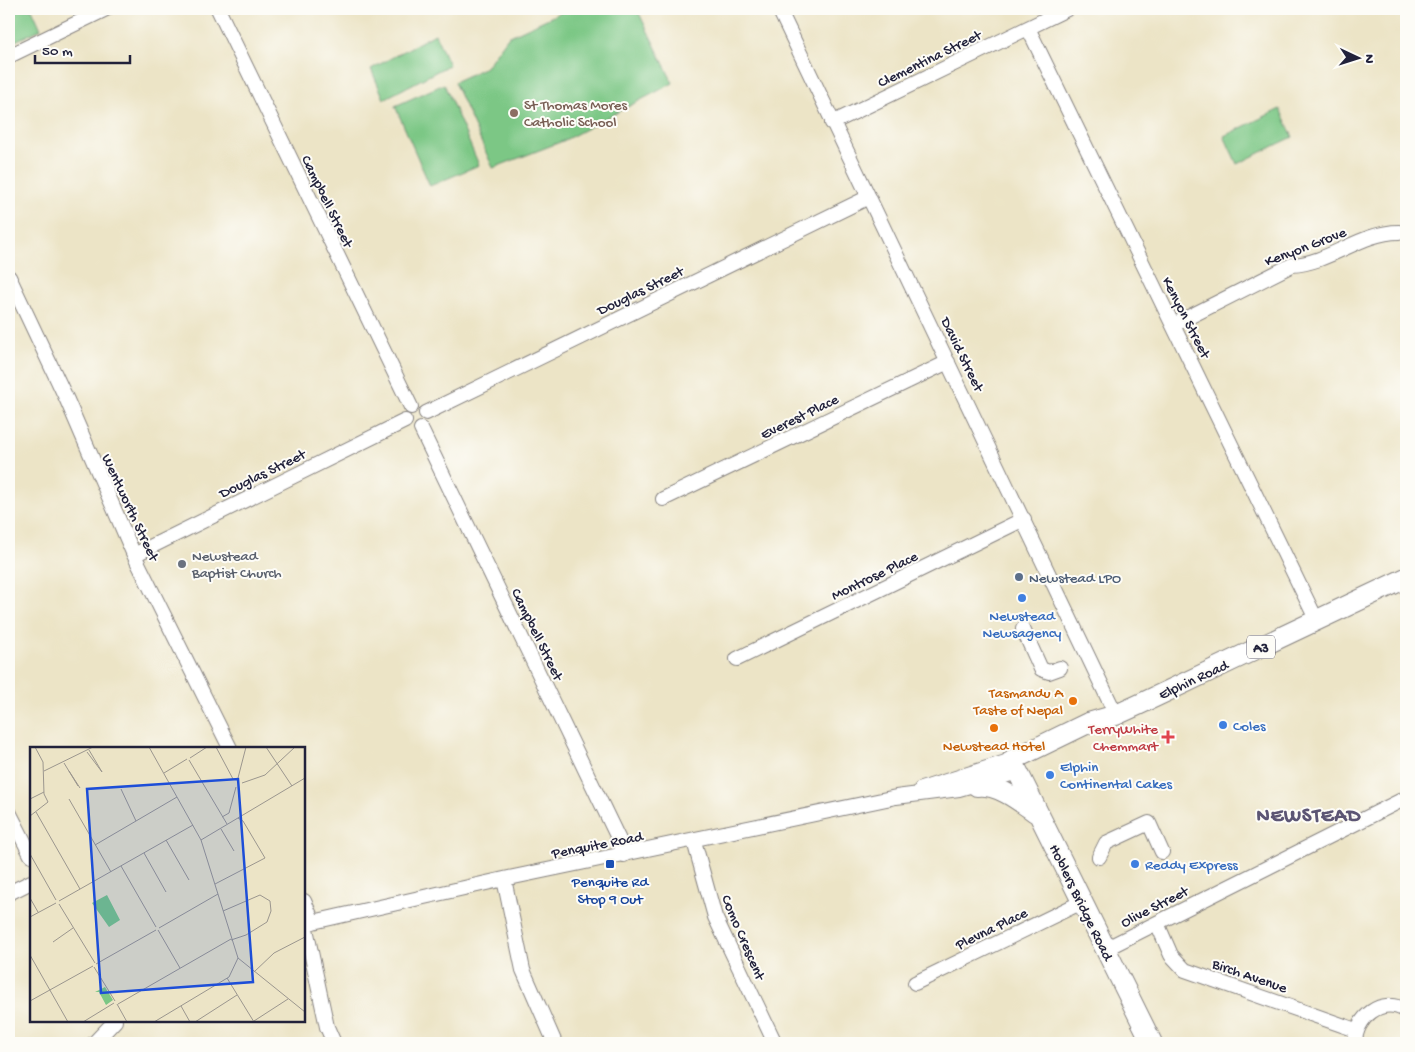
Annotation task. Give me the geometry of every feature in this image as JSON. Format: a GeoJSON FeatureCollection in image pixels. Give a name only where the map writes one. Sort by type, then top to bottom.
{"type":"FeatureCollection","features":[{"type":"Feature","properties":{"kind":"highway","name":"Elphin Road"},"geometry":{"type":"LineString","coordinates":[[1015,766],[1088,723],[1116,715],[1406,578]]}},
{"type":"Feature","properties":{"kind":"highway","name":"Hoblers Bridge Road"},"geometry":{"type":"LineString","coordinates":[[1015,766],[1105,949],[1145,1038]]}},
{"type":"Feature","properties":{"kind":"highway"},"geometry":{"type":"LineString","coordinates":[[977,786],[990,787],[1004,792],[1038,814]]}},
{"type":"Feature","properties":{"kind":"street"},"geometry":{"type":"LineString","coordinates":[[9,56],[106,9]]}},
{"type":"Feature","properties":{"kind":"street","name":"Campbell Street"},"geometry":{"type":"LineString","coordinates":[[218,9],[411,408]]}},
{"type":"Feature","properties":{"kind":"street","name":"David Street"},"geometry":{"type":"LineString","coordinates":[[779,9],[1116,715]]}},
{"type":"Feature","properties":{"kind":"street","name":"Clementina Street"},"geometry":{"type":"LineString","coordinates":[[832,123],[1067,9]]}},
{"type":"Feature","properties":{"kind":"street","name":"Kenyon Street"},"geometry":{"type":"LineString","coordinates":[[1028,28],[1317,621]]}},
{"type":"Feature","properties":{"kind":"street","name":"Douglas Street"},"geometry":{"type":"LineString","coordinates":[[426,413],[869,197]]}},
{"type":"Feature","properties":{"kind":"street","name":"Kenyon Grove"},"geometry":{"type":"LineString","coordinates":[[1173,325],[1292,265],[1308,264],[1350,246],[1390,232],[1399,232]]}},
{"type":"Feature","properties":{"kind":"street","name":"Wentworth Street"},"geometry":{"type":"LineString","coordinates":[[9,277],[67,400],[134,554],[230,747]]}},
{"type":"Feature","properties":{"kind":"street","name":"Everest Place"},"geometry":{"type":"LineString","coordinates":[[663,499],[948,362]]}},
{"type":"Feature","properties":{"kind":"street"},"geometry":{"type":"LineString","coordinates":[[418,406],[426,413],[426,424],[421,429],[413,429],[405,421],[405,413],[411,408],[418,406]]}},
{"type":"Feature","properties":{"kind":"street","name":"Douglas Street"},"geometry":{"type":"LineString","coordinates":[[134,554],[405,421]]}},
{"type":"Feature","properties":{"kind":"street","name":"Campbell Street"},"geometry":{"type":"LineString","coordinates":[[421,429],[619,840],[624,855]]}},
{"type":"Feature","properties":{"kind":"street","name":"Montrose Place"},"geometry":{"type":"LineString","coordinates":[[737,659],[1024,519]]}},
{"type":"Feature","properties":{"kind":"street"},"geometry":{"type":"LineString","coordinates":[[1022,629],[1041,669],[1049,672],[1060,668]]}},
{"type":"Feature","properties":{"kind":"street","name":"Penquite Road"},"geometry":{"type":"LineString","coordinates":[[896,797],[977,786],[1015,766]]}},
{"type":"Feature","properties":{"kind":"street","name":"Penquite Road"},"geometry":{"type":"LineString","coordinates":[[307,924],[504,879],[694,841],[896,797],[1015,766]]}},
{"type":"Feature","properties":{"kind":"street","name":"Olive Street"},"geometry":{"type":"LineString","coordinates":[[1105,949],[1406,798]]}},
{"type":"Feature","properties":{"kind":"street"},"geometry":{"type":"LineString","coordinates":[[9,812],[30,853]]}},
{"type":"Feature","properties":{"kind":"street"},"geometry":{"type":"LineString","coordinates":[[1099,857],[1106,843],[1149,823],[1162,852]]}},
{"type":"Feature","properties":{"kind":"street","name":"Como Crescent"},"geometry":{"type":"LineString","coordinates":[[694,841],[715,917],[775,1043]]}},
{"type":"Feature","properties":{"kind":"street"},"geometry":{"type":"LineString","coordinates":[[504,879],[522,970],[555,1043]]}},
{"type":"Feature","properties":{"kind":"street"},"geometry":{"type":"LineString","coordinates":[[9,893],[30,882]]}},
{"type":"Feature","properties":{"kind":"street","name":"Plevna Place"},"geometry":{"type":"LineString","coordinates":[[915,984],[1082,902]]}},
{"type":"Feature","properties":{"kind":"street"},"geometry":{"type":"LineString","coordinates":[[305,909],[327,1027],[334,1043]]}},
{"type":"Feature","properties":{"kind":"street","name":"Birch Avenue"},"geometry":{"type":"LineString","coordinates":[[1157,923],[1171,955],[1185,970],[1356,1036]]}},
{"type":"Feature","properties":{"kind":"street"},"geometry":{"type":"LineString","coordinates":[[1356,1036],[1361,1020],[1370,1012],[1380,1007],[1392,1006],[1406,1011]]}},
{"type":"Feature","properties":{"kind":"street"},"geometry":{"type":"LineString","coordinates":[[94,1043],[114,1022]]}},
{"type":"Feature","properties":{"kind":"green space"},"geometry":{"type":"Polygon","coordinates":[[[9,9],[32,9],[41,29],[9,44],[9,9]]]}},
{"type":"Feature","properties":{"kind":"green space"},"geometry":{"type":"Polygon","coordinates":[[[568,9],[637,9],[673,83],[563,141],[493,168],[454,82],[486,67],[508,37],[568,9]]]}},
{"type":"Feature","properties":{"kind":"green space"},"geometry":{"type":"Polygon","coordinates":[[[435,34],[449,65],[384,99],[371,69],[435,34]]]}},
{"type":"Feature","properties":{"kind":"green space"},"geometry":{"type":"Polygon","coordinates":[[[444,84],[479,165],[430,186],[395,106],[444,84]]]}},
{"type":"Feature","properties":{"kind":"green space"},"geometry":{"type":"Polygon","coordinates":[[[1280,109],[1293,137],[1237,164],[1224,136],[1280,109]]]}},
{"type":"Feature","properties":{"kind":"place","name":"St Thomas Mores Catholic School"},"geometry":{"type":"Point","coordinates":[514,113]}},
{"type":"Feature","properties":{"kind":"place","name":"Newstead Baptist Church"},"geometry":{"type":"Point","coordinates":[182,564]}},
{"type":"Feature","properties":{"kind":"place","name":"Newstead LPO"},"geometry":{"type":"Point","coordinates":[1019,577]}},
{"type":"Feature","properties":{"kind":"place","name":"Newstead Newsagency"},"geometry":{"type":"Point","coordinates":[1022,598]}},
{"type":"Feature","properties":{"kind":"place","name":"Tasmandu A Taste of Nepal"},"geometry":{"type":"Point","coordinates":[1073,701]}},
{"type":"Feature","properties":{"kind":"place","name":"Coles"},"geometry":{"type":"Point","coordinates":[1223,725]}},
{"type":"Feature","properties":{"kind":"place","name":"Newstead Hotel"},"geometry":{"type":"Point","coordinates":[994,728]}},
{"type":"Feature","properties":{"kind":"place","name":"TerryWhite Chemmart"},"geometry":{"type":"Point","coordinates":[1168,737]}},
{"type":"Feature","properties":{"kind":"place","name":"Elphin Continental Cakes"},"geometry":{"type":"Point","coordinates":[1050,775]}},
{"type":"Feature","properties":{"kind":"place","name":"Penquite Rd Stop 9 Out"},"geometry":{"type":"Point","coordinates":[610,864]}},
{"type":"Feature","properties":{"kind":"place","name":"Reddy Express"},"geometry":{"type":"Point","coordinates":[1135,864]}},
{"type":"Feature","properties":{"kind":"district","name":"NEWSTEAD"},"geometry":{"type":"Point","coordinates":[1309,814]}}]}
